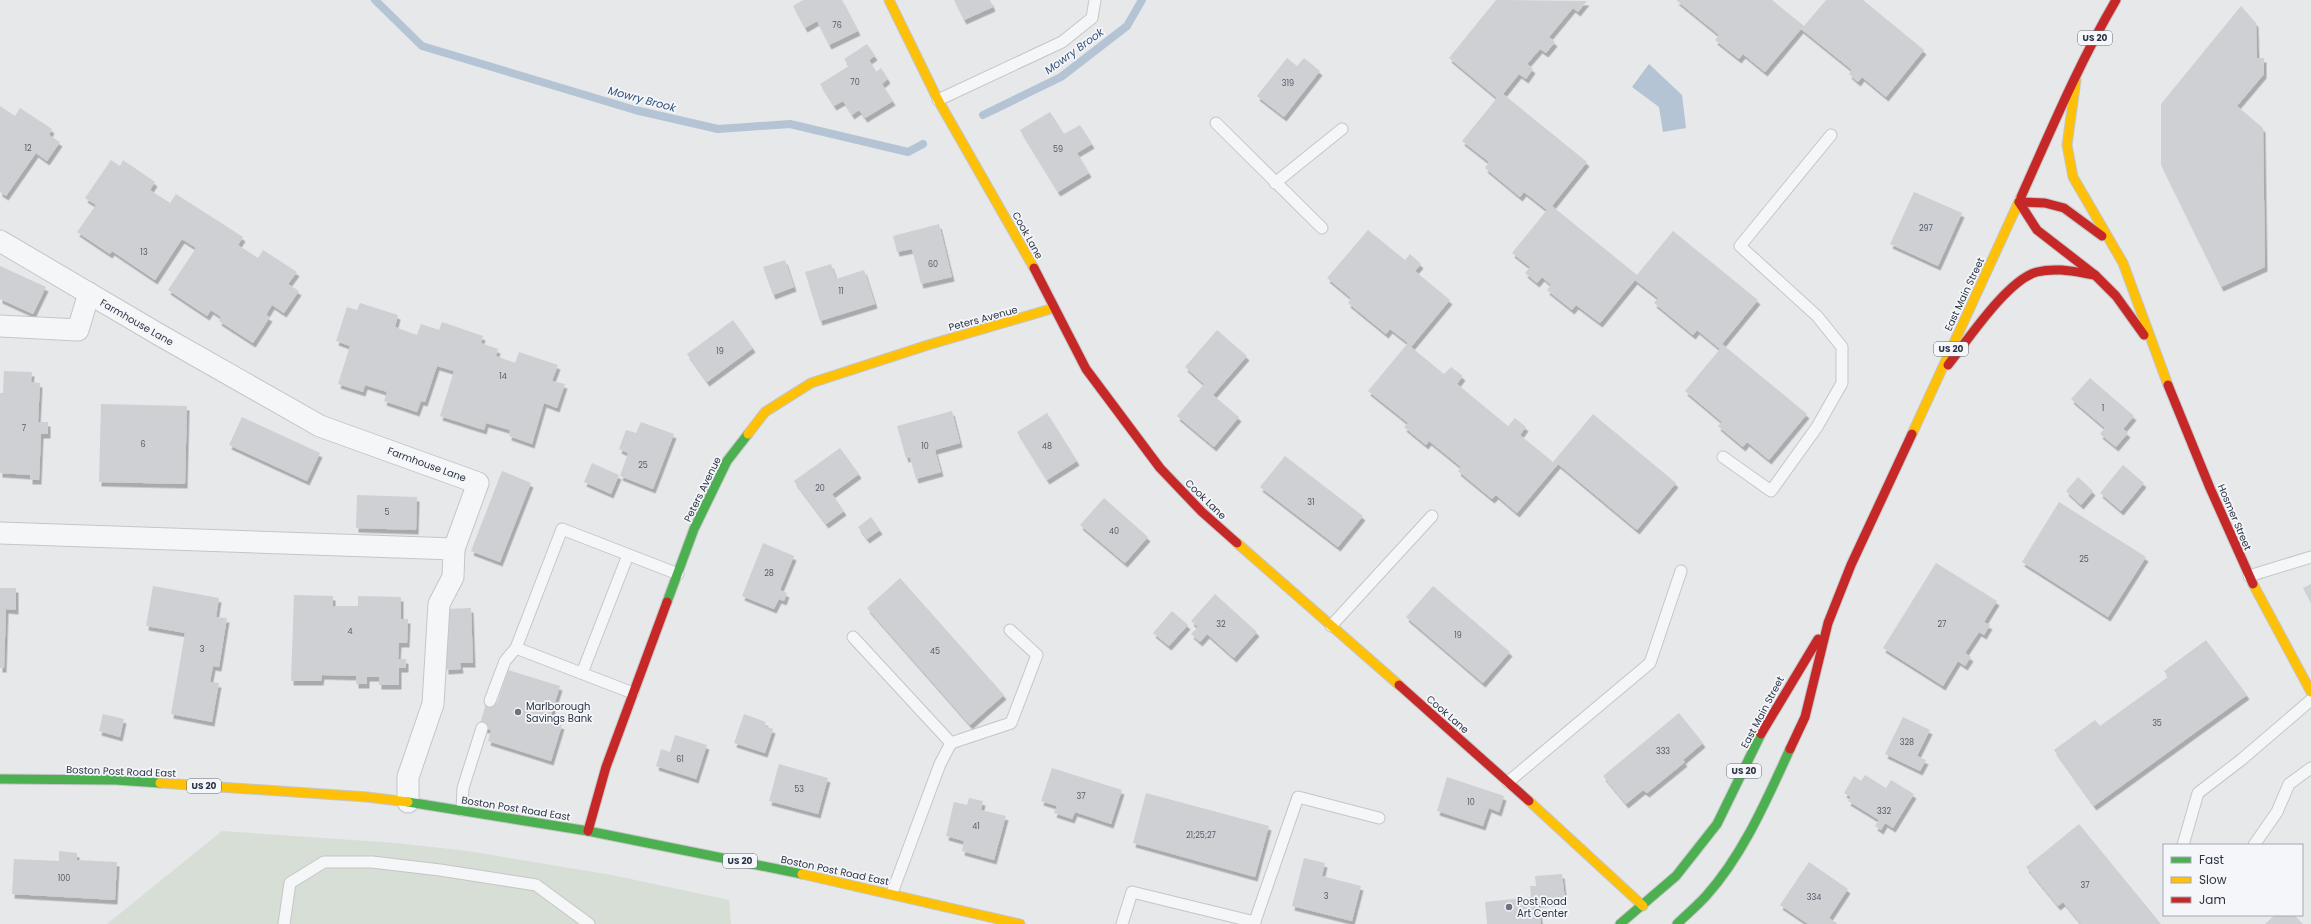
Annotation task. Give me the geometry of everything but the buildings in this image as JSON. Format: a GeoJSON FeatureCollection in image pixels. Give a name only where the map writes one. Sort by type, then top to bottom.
{"type":"FeatureCollection","features":[{"type":"Feature","properties":{"kind":"main road","name":"Cook Lane"},"geometry":{"type":"LineString","coordinates":[[889,0],[938,100],[1029,258],[1086,370],[1160,468],[1202,512],[1508,782],[1643,906]]}},
{"type":"Feature","properties":{"kind":"main road","name":"East Main Street"},"geometry":{"type":"LineString","coordinates":[[1681,922],[1706,896],[1733,859],[1758,817],[1805,717],[1828,623],[1851,565],[2019,202],[2056,118],[2100,27],[2116,0]]}},
{"type":"Feature","properties":{"kind":"main road","name":"Hosmer Street"},"geometry":{"type":"LineString","coordinates":[[2077,77],[2066,146],[2070,168],[2084,201],[2114,245],[2144,315],[2152,345],[2187,433],[2250,576],[2293,663],[2311,692]]}},
{"type":"Feature","properties":{"kind":"main road","name":"Hosmer Street"},"geometry":{"type":"LineString","coordinates":[[2019,202],[2037,230],[2094,275],[2116,296],[2152,345]]}},
{"type":"Feature","properties":{"kind":"main road"},"geometry":{"type":"LineString","coordinates":[[2019,202],[2044,203],[2064,208],[2114,245]]}},
{"type":"Feature","properties":{"kind":"main road"},"geometry":{"type":"LineString","coordinates":[[1938,378],[2014,284],[2029,274],[2047,270],[2094,275]]}},
{"type":"Feature","properties":{"kind":"main road","name":"Peters Avenue"},"geometry":{"type":"LineString","coordinates":[[588,831],[606,767],[694,529],[727,461],[765,412],[811,383],[928,345],[1028,318],[1054,308]]}},
{"type":"Feature","properties":{"kind":"main road","name":"East Main Street"},"geometry":{"type":"LineString","coordinates":[[1643,906],[1676,876],[1717,824],[1766,725],[1828,623]]}},
{"type":"Feature","properties":{"kind":"main road","name":"Boston Post Road East"},"geometry":{"type":"LineString","coordinates":[[0,779],[116,780],[367,797],[408,802],[588,831],[892,893],[992,921],[1020,924]]}},
{"type":"Feature","properties":{"kind":"main road","name":"US 20"},"geometry":{"type":"LineString","coordinates":[[1620,924],[1643,906]]}},
{"type":"Feature","properties":{"kind":"street","name":"Farmhouse Lane"},"geometry":{"type":"LineString","coordinates":[[0,241],[320,426],[478,483],[454,549]]}},
{"type":"Feature","properties":{"kind":"street"},"geometry":{"type":"LineString","coordinates":[[0,326],[78,330],[89,293]]}},
{"type":"Feature","properties":{"kind":"street"},"geometry":{"type":"LineString","coordinates":[[0,533],[454,549],[453,577],[439,604],[433,704],[408,777],[408,802]]}},
{"type":"Feature","properties":{"kind":"lane"},"geometry":{"type":"LineString","coordinates":[[938,100],[1062,42],[1092,18],[1095,0]]}},
{"type":"Feature","properties":{"kind":"lane"},"geometry":{"type":"LineString","coordinates":[[1216,123],[1275,184],[1322,228]]}},
{"type":"Feature","properties":{"kind":"lane"},"geometry":{"type":"LineString","coordinates":[[1275,184],[1342,129]]}},
{"type":"Feature","properties":{"kind":"lane"},"geometry":{"type":"LineString","coordinates":[[1723,457],[1771,491],[1817,427],[1842,383],[1842,347],[1817,316],[1740,246],[1830,135]]}},
{"type":"Feature","properties":{"kind":"lane"},"geometry":{"type":"LineString","coordinates":[[1331,626],[1432,516]]}},
{"type":"Feature","properties":{"kind":"lane"},"geometry":{"type":"LineString","coordinates":[[490,701],[505,661],[516,648],[562,529],[678,574]]}},
{"type":"Feature","properties":{"kind":"lane"},"geometry":{"type":"LineString","coordinates":[[582,673],[628,554]]}},
{"type":"Feature","properties":{"kind":"lane"},"geometry":{"type":"LineString","coordinates":[[2250,576],[2311,557]]}},
{"type":"Feature","properties":{"kind":"lane"},"geometry":{"type":"LineString","coordinates":[[1508,782],[1650,663],[1681,571]]}},
{"type":"Feature","properties":{"kind":"lane"},"geometry":{"type":"LineString","coordinates":[[892,893],[940,764],[951,743],[1011,723],[1037,656],[1010,630]]}},
{"type":"Feature","properties":{"kind":"lane"},"geometry":{"type":"LineString","coordinates":[[853,636],[951,743]]}},
{"type":"Feature","properties":{"kind":"lane"},"geometry":{"type":"LineString","coordinates":[[516,648],[633,693]]}},
{"type":"Feature","properties":{"kind":"lane"},"geometry":{"type":"LineString","coordinates":[[2183,844],[2198,793],[2241,760],[2311,700]]}},
{"type":"Feature","properties":{"kind":"lane"},"geometry":{"type":"LineString","coordinates":[[462,810],[463,788],[482,728]]}},
{"type":"Feature","properties":{"kind":"lane"},"geometry":{"type":"LineString","coordinates":[[2255,844],[2277,812],[2289,784],[2311,768]]}},
{"type":"Feature","properties":{"kind":"lane"},"geometry":{"type":"LineString","coordinates":[[1122,924],[1132,892],[1254,923],[1298,797],[1379,818]]}},
{"type":"Feature","properties":{"kind":"lane"},"geometry":{"type":"LineString","coordinates":[[284,924],[290,883],[324,862],[372,862],[440,870],[536,885],[588,924]]}},
{"type":"Feature","properties":{"kind":"shaded area"},"geometry":{"type":"Polygon","coordinates":[[[222,831],[396,843],[468,851],[612,875],[729,900],[731,924],[107,924],[222,831]]]}},
{"type":"Feature","properties":{"kind":"water"},"geometry":{"type":"Polygon","coordinates":[[[1649,64],[1682,95],[1686,128],[1663,132],[1659,107],[1632,87],[1649,64]]]}},
{"type":"Feature","properties":{"kind":"waterway","name":"Mowry Brook"},"geometry":{"type":"LineString","coordinates":[[375,0],[422,46],[635,110],[718,129],[790,124],[908,152],[923,144]]}},
{"type":"Feature","properties":{"kind":"waterway","name":"Mowry Brook"},"geometry":{"type":"LineString","coordinates":[[983,115],[1061,77],[1127,26],[1142,0]]}},
{"type":"Feature","properties":{"kind":"traffic: fast"},"geometry":{"type":"LineString","coordinates":[[667,602],[694,529],[727,461],[748,434]]}},
{"type":"Feature","properties":{"kind":"traffic: fast"},"geometry":{"type":"LineString","coordinates":[[1620,924],[1676,876],[1717,824],[1761,734]]}},
{"type":"Feature","properties":{"kind":"traffic: fast"},"geometry":{"type":"LineString","coordinates":[[1677,924],[1706,896],[1732,863],[1753,826],[1790,749]]}},
{"type":"Feature","properties":{"kind":"traffic: fast"},"geometry":{"type":"LineString","coordinates":[[0,779],[116,780],[160,783]]}},
{"type":"Feature","properties":{"kind":"traffic: fast"},"geometry":{"type":"LineString","coordinates":[[408,802],[588,831]]}},
{"type":"Feature","properties":{"kind":"traffic: fast"},"geometry":{"type":"LineString","coordinates":[[588,831],[802,874]]}},
{"type":"Feature","properties":{"kind":"traffic: slow"},"geometry":{"type":"LineString","coordinates":[[889,0],[938,100],[1034,268]]}},
{"type":"Feature","properties":{"kind":"traffic: slow"},"geometry":{"type":"LineString","coordinates":[[2076,80],[2067,145],[2073,177],[2123,263],[2168,385]]}},
{"type":"Feature","properties":{"kind":"traffic: slow"},"geometry":{"type":"LineString","coordinates":[[1912,434],[2021,197]]}},
{"type":"Feature","properties":{"kind":"traffic: slow"},"geometry":{"type":"LineString","coordinates":[[748,434],[765,412],[811,383],[928,345],[1054,308]]}},
{"type":"Feature","properties":{"kind":"traffic: slow"},"geometry":{"type":"LineString","coordinates":[[1237,543],[1399,685]]}},
{"type":"Feature","properties":{"kind":"traffic: slow"},"geometry":{"type":"LineString","coordinates":[[2253,584],[2311,692]]}},
{"type":"Feature","properties":{"kind":"traffic: slow"},"geometry":{"type":"LineString","coordinates":[[160,783],[367,797],[408,802]]}},
{"type":"Feature","properties":{"kind":"traffic: slow"},"geometry":{"type":"LineString","coordinates":[[1529,801],[1643,906]]}},
{"type":"Feature","properties":{"kind":"traffic: slow"},"geometry":{"type":"LineString","coordinates":[[802,874],[1020,924]]}},
{"type":"Feature","properties":{"kind":"traffic: jam"},"geometry":{"type":"LineString","coordinates":[[2021,197],[2078,72],[2116,0]]}},
{"type":"Feature","properties":{"kind":"traffic: jam"},"geometry":{"type":"LineString","coordinates":[[2019,202],[2037,230],[2095,275],[2116,296],[2144,335]]}},
{"type":"Feature","properties":{"kind":"traffic: jam"},"geometry":{"type":"LineString","coordinates":[[2019,202],[2045,203],[2064,208],[2102,236]]}},
{"type":"Feature","properties":{"kind":"traffic: jam"},"geometry":{"type":"LineString","coordinates":[[1034,268],[1086,369],[1160,468],[1202,512],[1237,543]]}},
{"type":"Feature","properties":{"kind":"traffic: jam"},"geometry":{"type":"LineString","coordinates":[[1948,365],[2001,298],[2026,277],[2037,272],[2051,270],[2066,270],[2095,275]]}},
{"type":"Feature","properties":{"kind":"traffic: jam"},"geometry":{"type":"LineString","coordinates":[[2168,385],[2210,488],[2253,584]]}},
{"type":"Feature","properties":{"kind":"traffic: jam"},"geometry":{"type":"LineString","coordinates":[[1790,749],[1805,717],[1828,623],[1851,565],[1912,434]]}},
{"type":"Feature","properties":{"kind":"traffic: jam"},"geometry":{"type":"LineString","coordinates":[[588,831],[606,767],[667,602]]}},
{"type":"Feature","properties":{"kind":"traffic: jam"},"geometry":{"type":"LineString","coordinates":[[1761,734],[1818,639]]}},
{"type":"Feature","properties":{"kind":"traffic: jam"},"geometry":{"type":"LineString","coordinates":[[1399,685],[1529,801]]}},
{"type":"Feature","properties":{"kind":"place","name":"Marlborough Savings Bank"},"geometry":{"type":"Point","coordinates":[518,712]}},
{"type":"Feature","properties":{"kind":"place","name":"Post Road Art Center"},"geometry":{"type":"Point","coordinates":[1509,907]}}]}
